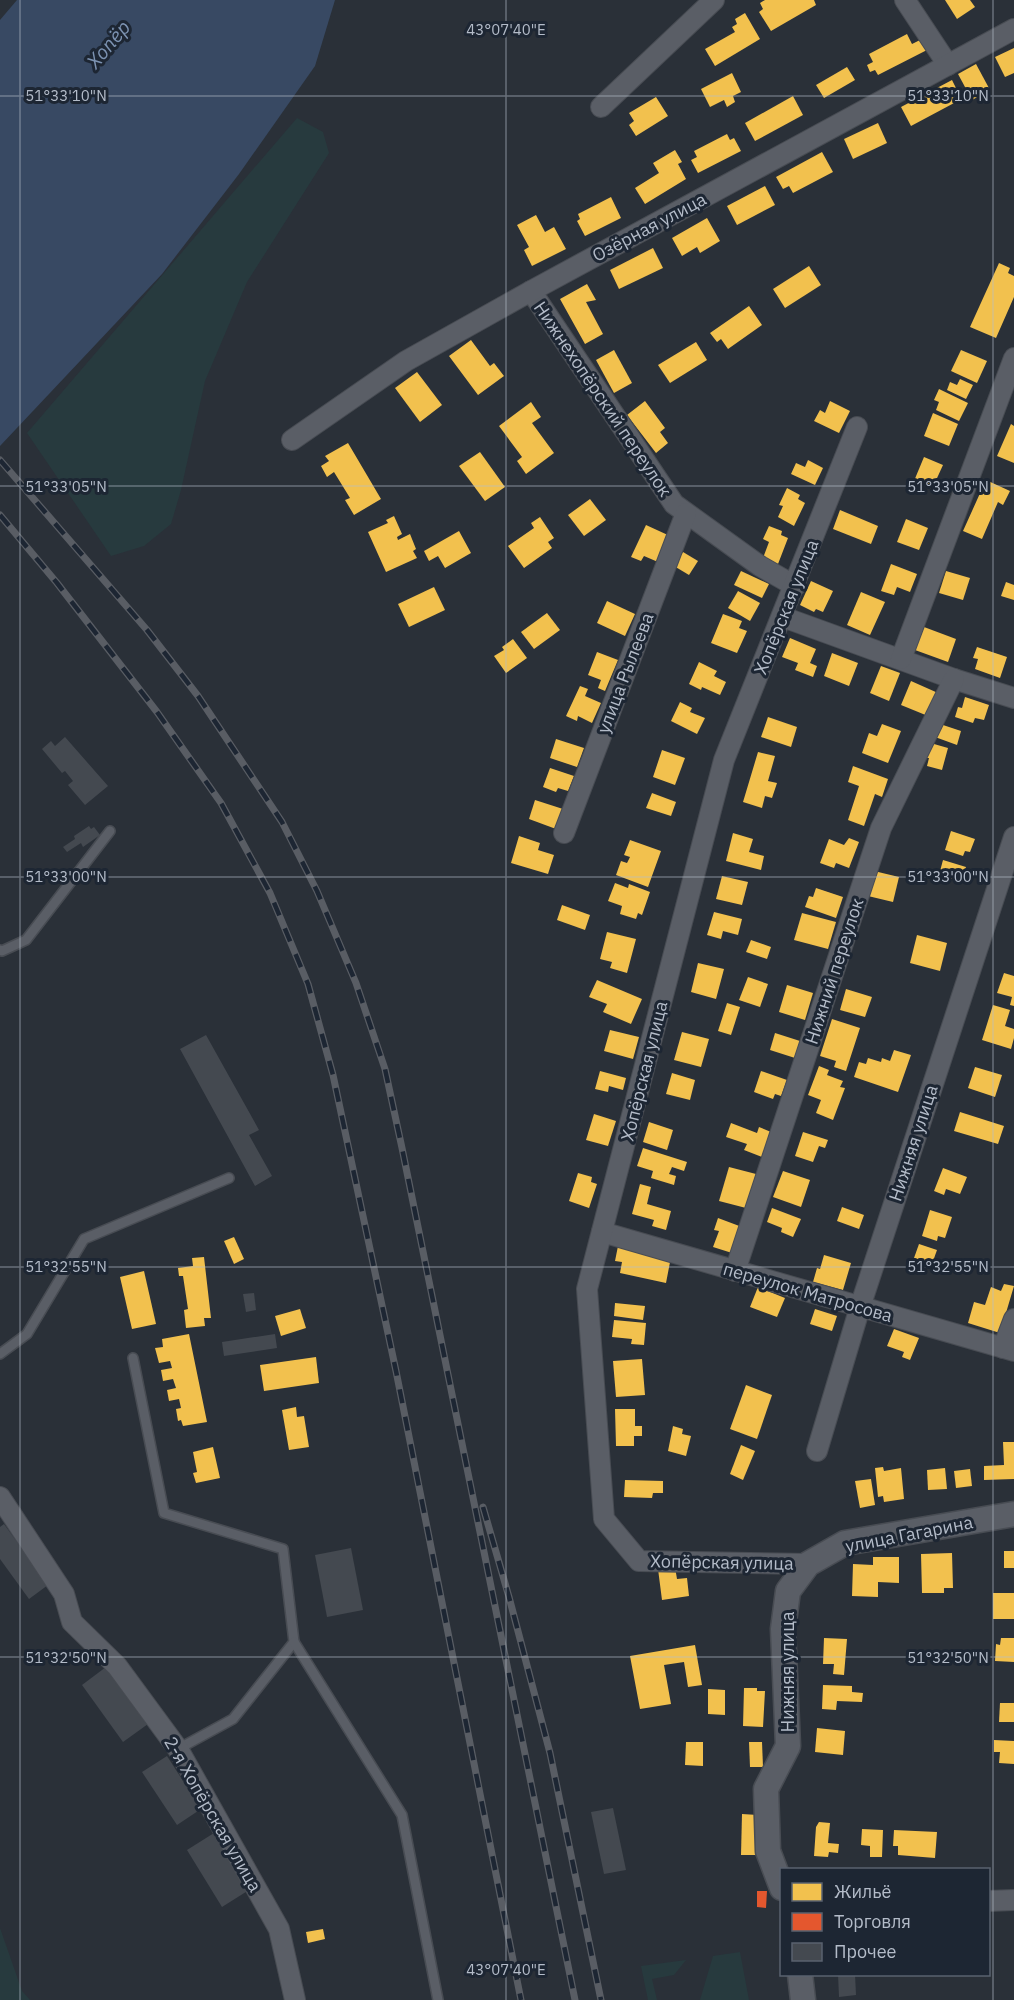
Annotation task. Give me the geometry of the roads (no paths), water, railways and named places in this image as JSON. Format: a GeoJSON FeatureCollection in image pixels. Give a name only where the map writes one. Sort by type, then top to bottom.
{"type":"FeatureCollection","features":[{"type":"Feature","properties":{"kind":"street"},"geometry":{"type":"LineString","coordinates":[[601,107],[714,0]]}},
{"type":"Feature","properties":{"kind":"street"},"geometry":{"type":"LineString","coordinates":[[905,0],[948,65]]}},
{"type":"Feature","properties":{"kind":"street","name":"Озёрная улица"},"geometry":{"type":"LineString","coordinates":[[292,440],[406,361],[1014,29]]}},
{"type":"Feature","properties":{"kind":"street","name":"Нижнехопёрский переулок"},"geometry":{"type":"LineString","coordinates":[[531,291],[674,504],[760,566],[795,586]]}},
{"type":"Feature","properties":{"kind":"street"},"geometry":{"type":"LineString","coordinates":[[901,658],[1014,358]]}},
{"type":"Feature","properties":{"kind":"street","name":"Хопёрская улица"},"geometry":{"type":"LineString","coordinates":[[808,1564],[639,1561],[604,1519],[587,1289],[724,760],[857,427]]}},
{"type":"Feature","properties":{"kind":"street","name":"улица Рылеева"},"geometry":{"type":"LineString","coordinates":[[564,833],[686,513]]}},
{"type":"Feature","properties":{"kind":"street"},"geometry":{"type":"LineString","coordinates":[[783,617],[954,679],[1014,698]]}},
{"type":"Feature","properties":{"kind":"street","name":"Нижний переулок"},"geometry":{"type":"LineString","coordinates":[[735,1271],[881,828],[954,679]]}},
{"type":"Feature","properties":{"kind":"street","name":"Нижняя улица"},"geometry":{"type":"LineString","coordinates":[[817,1451],[860,1307],[1014,837]]}},
{"type":"Feature","properties":{"kind":"street","name":"переулок Матросова"},"geometry":{"type":"LineString","coordinates":[[602,1232],[1008,1350]]}},
{"type":"Feature","properties":{"kind":"street"},"geometry":{"type":"LineString","coordinates":[[1008,1350],[1014,1319]]}},
{"type":"Feature","properties":{"kind":"street","name":"2-я Хопёрская улица"},"geometry":{"type":"LineString","coordinates":[[0,1497],[64,1594],[72,1622],[117,1666],[178,1749],[279,1929],[295,2000]]}},
{"type":"Feature","properties":{"kind":"street","name":"улица Гагарина"},"geometry":{"type":"LineString","coordinates":[[808,1564],[845,1543],[1014,1514]]}},
{"type":"Feature","properties":{"kind":"street","name":"Нижняя улица"},"geometry":{"type":"LineString","coordinates":[[780,1883],[768,1851],[766,1789],[788,1746],[783,1629],[788,1591],[808,1564]]}},
{"type":"Feature","properties":{"kind":"street"},"geometry":{"type":"LineString","coordinates":[[990,1902],[1014,1900]]}},
{"type":"Feature","properties":{"kind":"street"},"geometry":{"type":"LineString","coordinates":[[800,1976],[803,2000]]}},
{"type":"Feature","properties":{"kind":"lane"},"geometry":{"type":"LineString","coordinates":[[0,950],[26,940],[110,831]]}},
{"type":"Feature","properties":{"kind":"lane"},"geometry":{"type":"LineString","coordinates":[[0,1354],[27,1334],[84,1239],[229,1178]]}},
{"type":"Feature","properties":{"kind":"lane"},"geometry":{"type":"LineString","coordinates":[[133,1358],[164,1514],[283,1549],[294,1642],[402,1815],[438,2000]]}},
{"type":"Feature","properties":{"kind":"lane"},"geometry":{"type":"LineString","coordinates":[[178,1749],[233,1719],[294,1642]]}},
{"type":"Feature","properties":{"kind":"water","name":"Хопёр"},"geometry":{"type":"Polygon","coordinates":[[[17,0],[335,0],[315,66],[239,174],[162,274],[0,446],[0,20],[17,0]]]}},
{"type":"Feature","properties":{"kind":"railway"},"geometry":{"type":"LineString","coordinates":[[0,460],[147,630],[198,696],[282,822],[317,891],[356,983],[385,1069],[575,2000]]}},
{"type":"Feature","properties":{"kind":"railway"},"geometry":{"type":"LineString","coordinates":[[0,515],[57,583],[157,712],[221,803],[270,893],[308,984],[333,1075],[396,1371],[521,2000]]}},
{"type":"Feature","properties":{"kind":"railway"},"geometry":{"type":"LineString","coordinates":[[483,1507],[550,1753],[601,2000]]}}]}
